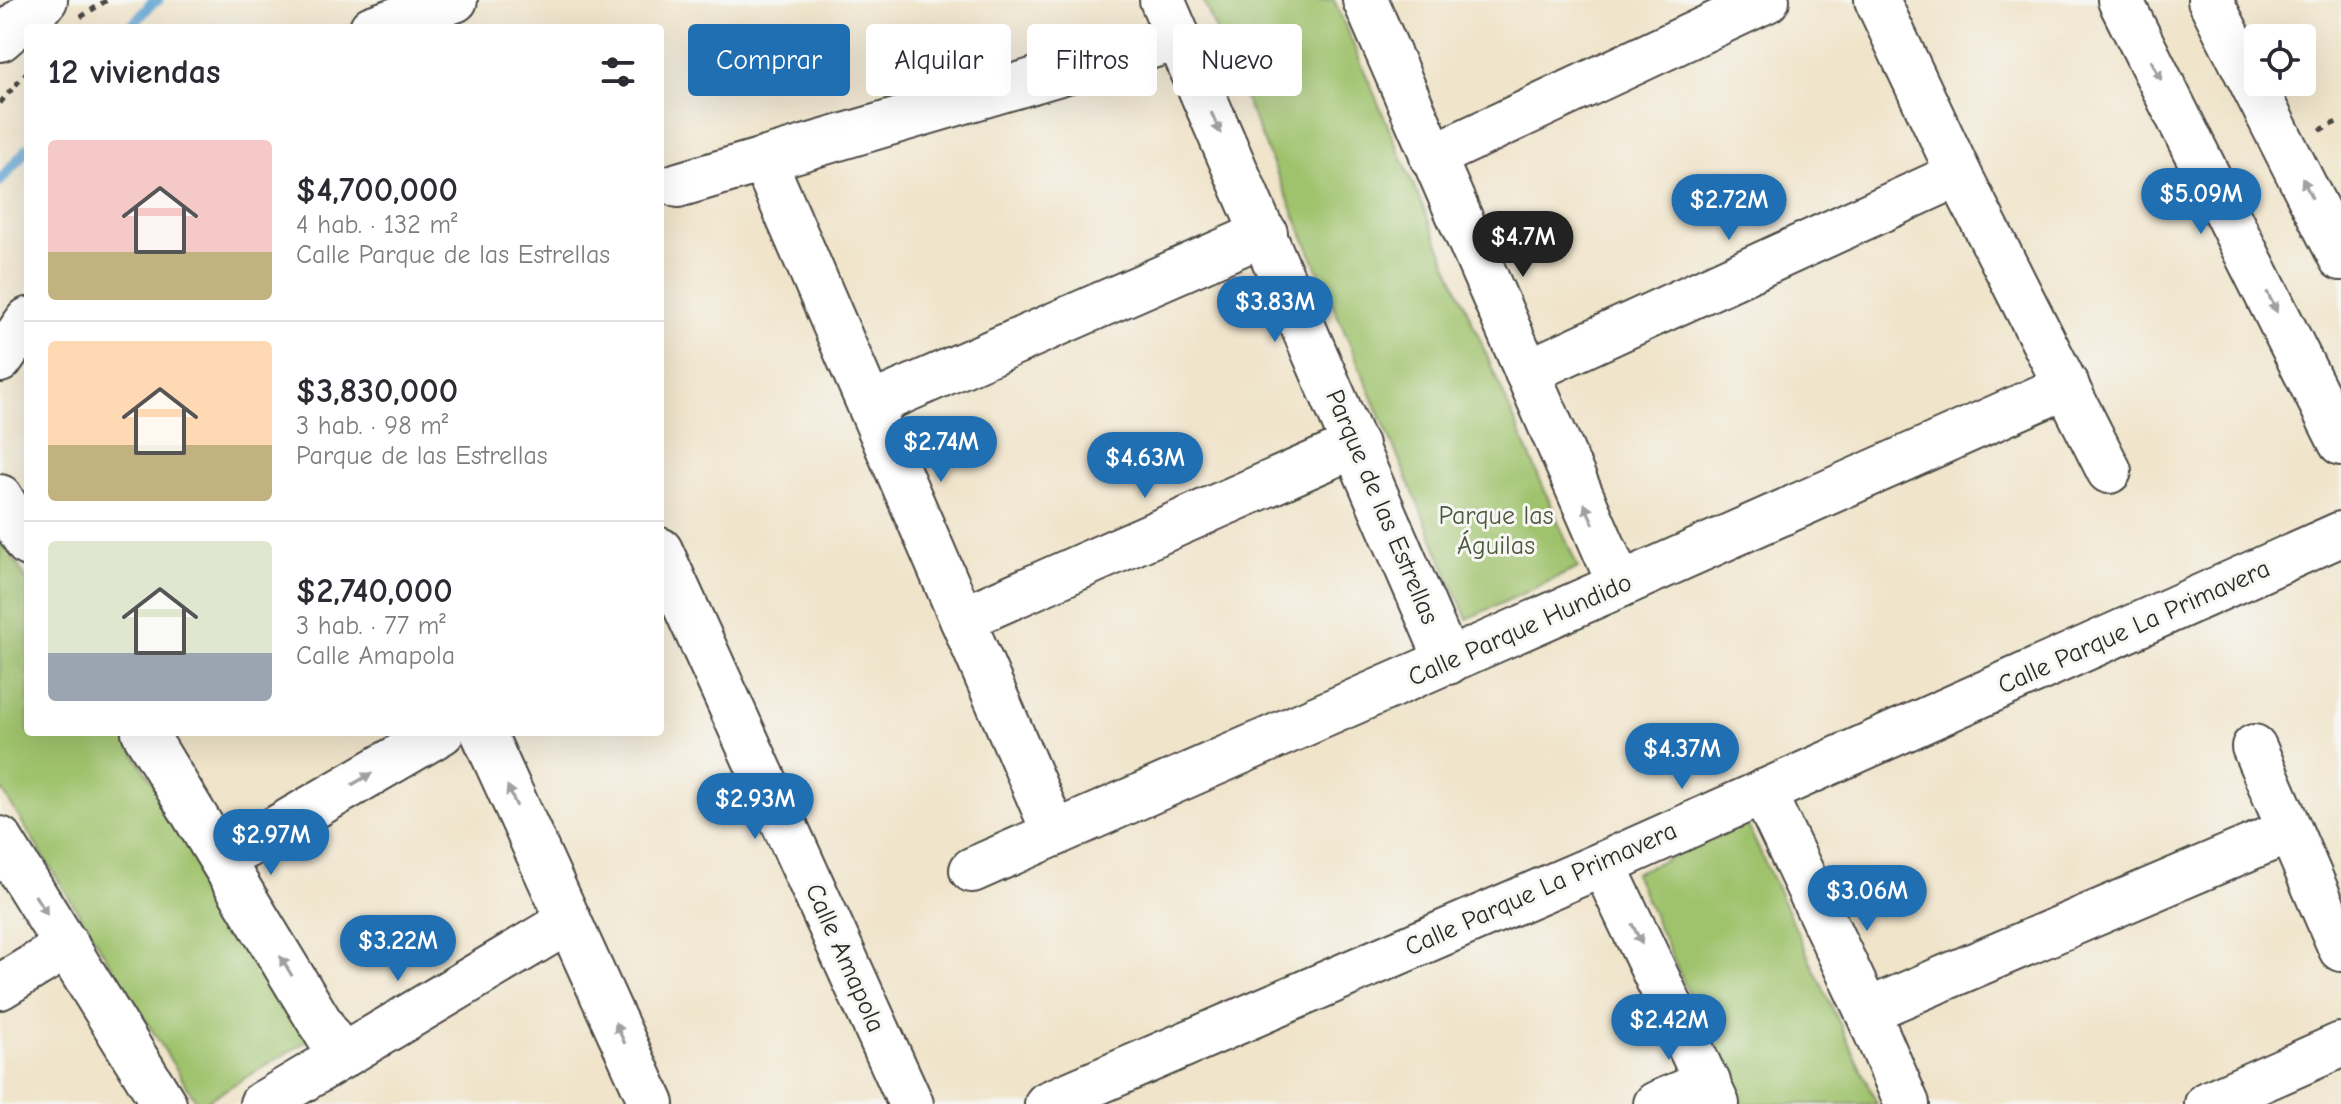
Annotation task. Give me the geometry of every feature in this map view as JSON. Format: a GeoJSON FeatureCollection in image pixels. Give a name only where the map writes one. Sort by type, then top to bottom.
{"type":"FeatureCollection","features":[{"type":"Feature","properties":{"kind":"street"},"geometry":{"type":"LineString","coordinates":[[1365,0],[1620,585]]}},
{"type":"Feature","properties":{"kind":"street"},"geometry":{"type":"LineString","coordinates":[[1432,157],[1767,0]]}},
{"type":"Feature","properties":{"kind":"street"},"geometry":{"type":"LineString","coordinates":[[1877,0],[1959,174],[2109,471]]}},
{"type":"Feature","properties":{"kind":"street"},"geometry":{"type":"LineString","coordinates":[[2120,0],[2341,443]]}},
{"type":"Feature","properties":{"kind":"street"},"geometry":{"type":"LineString","coordinates":[[2210,0],[2341,258]]}},
{"type":"Feature","properties":{"kind":"street"},"geometry":{"type":"LineString","coordinates":[[32,24],[63,9]]}},
{"type":"Feature","properties":{"kind":"street"},"geometry":{"type":"LineString","coordinates":[[384,24],[426,10]]}},
{"type":"Feature","properties":{"kind":"street"},"geometry":{"type":"LineString","coordinates":[[678,185],[764,161],[1170,19]]}},
{"type":"Feature","properties":{"kind":"street","name":"Parque de las Estrellas"},"geometry":{"type":"LineString","coordinates":[[1170,19],[1448,662]]}},
{"type":"Feature","properties":{"kind":"street"},"geometry":{"type":"LineString","coordinates":[[0,39],[24,28]]}},
{"type":"Feature","properties":{"kind":"street"},"geometry":{"type":"LineString","coordinates":[[764,161],[1055,834]]}},
{"type":"Feature","properties":{"kind":"street"},"geometry":{"type":"LineString","coordinates":[[1527,372],[1959,174]]}},
{"type":"Feature","properties":{"kind":"street"},"geometry":{"type":"LineString","coordinates":[[871,405],[1265,233]]}},
{"type":"Feature","properties":{"kind":"street"},"geometry":{"type":"LineString","coordinates":[[0,360],[24,326]]}},
{"type":"Feature","properties":{"kind":"street","name":"Calle Parque Hundido"},"geometry":{"type":"LineString","coordinates":[[972,870],[2067,386]]}},
{"type":"Feature","properties":{"kind":"street"},"geometry":{"type":"LineString","coordinates":[[962,619],[1356,445]]}},
{"type":"Feature","properties":{"kind":"street"},"geometry":{"type":"LineString","coordinates":[[0,497],[24,537]]}},
{"type":"Feature","properties":{"kind":"street","name":"Calle Parque La Primavera"},"geometry":{"type":"LineString","coordinates":[[1047,1104],[1603,864],[2341,534]]}},
{"type":"Feature","properties":{"kind":"street","name":"Calle Amapola"},"geometry":{"type":"LineString","coordinates":[[664,559],[911,1104]]}},
{"type":"Feature","properties":{"kind":"street"},"geometry":{"type":"LineString","coordinates":[[146,736],[341,1057]]}},
{"type":"Feature","properties":{"kind":"street"},"geometry":{"type":"LineString","coordinates":[[222,860],[435,736]]}},
{"type":"Feature","properties":{"kind":"street"},"geometry":{"type":"LineString","coordinates":[[485,736],[652,1104]]}},
{"type":"Feature","properties":{"kind":"street"},"geometry":{"type":"LineString","coordinates":[[2254,747],[2341,949]]}},
{"type":"Feature","properties":{"kind":"street"},"geometry":{"type":"LineString","coordinates":[[1763,792],[1867,1011],[1907,1104]]}},
{"type":"Feature","properties":{"kind":"street"},"geometry":{"type":"LineString","coordinates":[[1867,1011],[2289,831]]}},
{"type":"Feature","properties":{"kind":"street"},"geometry":{"type":"LineString","coordinates":[[0,839],[164,1104]]}},
{"type":"Feature","properties":{"kind":"street"},"geometry":{"type":"LineString","coordinates":[[1603,864],[1712,1093],[1656,1104]]}},
{"type":"Feature","properties":{"kind":"street"},"geometry":{"type":"LineString","coordinates":[[262,1104],[569,921]]}},
{"type":"Feature","properties":{"kind":"street"},"geometry":{"type":"LineString","coordinates":[[0,987],[67,946]]}},
{"type":"Feature","properties":{"kind":"street"},"geometry":{"type":"LineString","coordinates":[[2207,1104],[2341,1045]]}},
{"type":"Feature","properties":{"kind":"path"},"geometry":{"type":"LineString","coordinates":[[63,9],[107,0]]}},
{"type":"Feature","properties":{"kind":"path"},"geometry":{"type":"LineString","coordinates":[[0,103],[24,76]]}},
{"type":"Feature","properties":{"kind":"path"},"geometry":{"type":"LineString","coordinates":[[2313,133],[2341,120]]}},
{"type":"Feature","properties":{"kind":"green space","name":"Parque las Águilas"},"geometry":{"type":"Polygon","coordinates":[[[1203,0],[1334,0],[1578,568],[1467,619],[1244,96],[1302,96],[1302,24],[1213,24],[1203,0]]]}},
{"type":"Feature","properties":{"kind":"green space"},"geometry":{"type":"Polygon","coordinates":[[[0,537],[24,576],[24,736],[123,736],[312,1038],[198,1104],[0,787],[0,537]]]}},
{"type":"Feature","properties":{"kind":"green space"},"geometry":{"type":"Polygon","coordinates":[[[1747,824],[1877,1104],[1739,1104],[1634,873],[1747,824]]]}},
{"type":"Feature","properties":{"kind":"waterway"},"geometry":{"type":"LineString","coordinates":[[134,24],[158,0]]}},
{"type":"Feature","properties":{"kind":"waterway"},"geometry":{"type":"LineString","coordinates":[[0,181],[24,153]]}}]}
